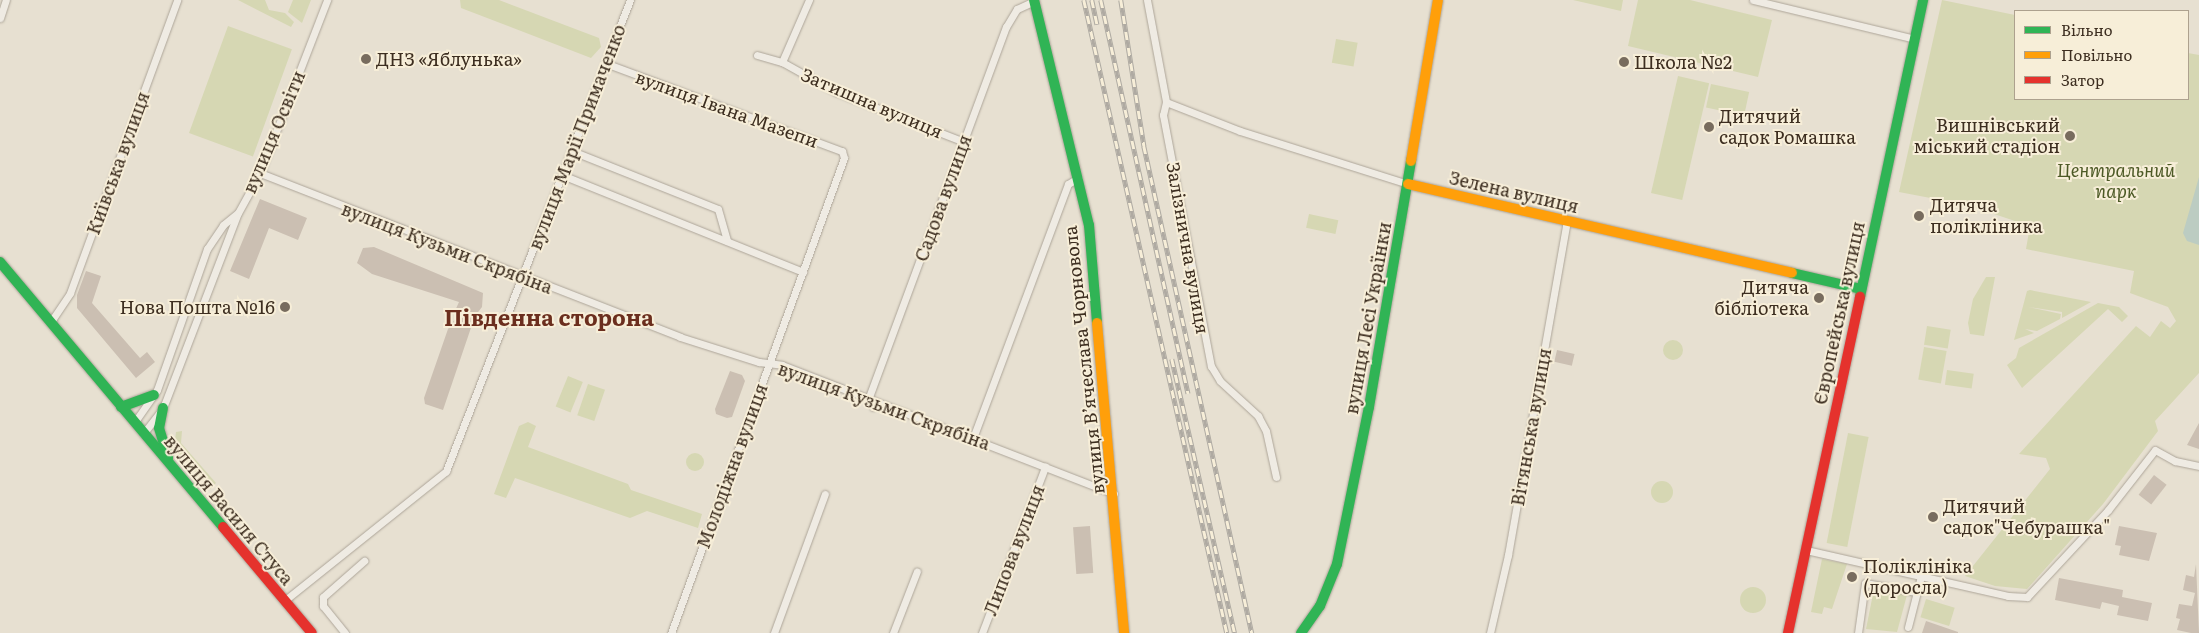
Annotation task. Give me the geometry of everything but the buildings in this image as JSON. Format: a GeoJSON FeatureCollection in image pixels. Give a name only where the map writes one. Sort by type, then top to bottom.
{"type":"FeatureCollection","features":[{"type":"Feature","properties":{"kind":"street"},"geometry":{"type":"LineString","coordinates":[[0,18],[6,0]]}},
{"type":"Feature","properties":{"kind":"street","name":"Київська вулиця"},"geometry":{"type":"LineString","coordinates":[[50,323],[70,293],[177,0]]}},
{"type":"Feature","properties":{"kind":"street","name":"вулиця Освіти"},"geometry":{"type":"LineString","coordinates":[[134,423],[154,395],[207,249],[224,225],[238,213],[260,173],[327,0]]}},
{"type":"Feature","properties":{"kind":"street","name":"вулиця Марії Примаченко"},"geometry":{"type":"LineString","coordinates":[[284,601],[446,470],[630,0]]}},
{"type":"Feature","properties":{"kind":"street","name":"Затишна вулиця"},"geometry":{"type":"LineString","coordinates":[[782,62],[809,0]]}},
{"type":"Feature","properties":{"kind":"street","name":"Садова вулиця"},"geometry":{"type":"LineString","coordinates":[[869,397],[1006,27],[1017,9],[1034,0]]}},
{"type":"Feature","properties":{"kind":"street","name":"вулиця Вʼячеслава Чорновола"},"geometry":{"type":"LineString","coordinates":[[1034,0],[1078,178],[1097,284],[1124,633]]}},
{"type":"Feature","properties":{"kind":"street","name":"Залізнична вулиця"},"geometry":{"type":"LineString","coordinates":[[1147,0],[1166,102],[1163,115],[1211,366],[1220,381],[1258,416],[1266,432],[1276,477]]}},
{"type":"Feature","properties":{"kind":"street","name":"вулиця Лесі Українки"},"geometry":{"type":"LineString","coordinates":[[1301,633],[1320,606],[1337,564],[1408,184],[1438,0]]}},
{"type":"Feature","properties":{"kind":"street"},"geometry":{"type":"LineString","coordinates":[[1753,0],[1915,39]]}},
{"type":"Feature","properties":{"kind":"street","name":"Європейська вулиця"},"geometry":{"type":"LineString","coordinates":[[1788,633],[1923,0]]}},
{"type":"Feature","properties":{"kind":"street","name":"Затишна вулиця"},"geometry":{"type":"LineString","coordinates":[[757,55],[782,62],[836,92],[964,142]]}},
{"type":"Feature","properties":{"kind":"street","name":"вулиця Івана Мазепи"},"geometry":{"type":"LineString","coordinates":[[605,63],[842,151],[844,158]]}},
{"type":"Feature","properties":{"kind":"street","name":"Зелена вулиця"},"geometry":{"type":"LineString","coordinates":[[1166,102],[1257,136],[1408,184],[1861,289]]}},
{"type":"Feature","properties":{"kind":"street"},"geometry":{"type":"LineString","coordinates":[[572,151],[718,208],[727,241]]}},
{"type":"Feature","properties":{"kind":"street","name":"Молодіжна вулиця"},"geometry":{"type":"LineString","coordinates":[[671,633],[844,158]]}},
{"type":"Feature","properties":{"kind":"street","name":"вулиця Кузьми Скрябіна"},"geometry":{"type":"LineString","coordinates":[[260,173],[523,277],[680,336],[869,397],[1114,494]]}},
{"type":"Feature","properties":{"kind":"street"},"geometry":{"type":"LineString","coordinates":[[562,175],[803,272]]}},
{"type":"Feature","properties":{"kind":"street"},"geometry":{"type":"LineString","coordinates":[[973,438],[1068,184],[1078,178]]}},
{"type":"Feature","properties":{"kind":"street"},"geometry":{"type":"LineString","coordinates":[[174,470],[159,428],[163,408],[238,213]]}},
{"type":"Feature","properties":{"kind":"street","name":"Вітянська вулиця"},"geometry":{"type":"LineString","coordinates":[[1490,633],[1509,553],[1567,221]]}},
{"type":"Feature","properties":{"kind":"street","name":"вулиця Василя Стуса"},"geometry":{"type":"LineString","coordinates":[[0,262],[312,633]]}},
{"type":"Feature","properties":{"kind":"street"},"geometry":{"type":"LineString","coordinates":[[121,407],[154,395]]}},
{"type":"Feature","properties":{"kind":"street"},"geometry":{"type":"LineString","coordinates":[[869,397],[873,407]]}},
{"type":"Feature","properties":{"kind":"street"},"geometry":{"type":"LineString","coordinates":[[143,434],[163,408]]}},
{"type":"Feature","properties":{"kind":"street"},"geometry":{"type":"LineString","coordinates":[[1806,550],[1921,576],[2027,597],[2108,510],[2155,450],[2175,461],[2199,466]]}},
{"type":"Feature","properties":{"kind":"street","name":"Липова вулиця"},"geometry":{"type":"LineString","coordinates":[[982,633],[1045,466]]}},
{"type":"Feature","properties":{"kind":"street"},"geometry":{"type":"LineString","coordinates":[[774,633],[825,494]]}},
{"type":"Feature","properties":{"kind":"street"},"geometry":{"type":"LineString","coordinates":[[345,633],[323,606],[323,597],[364,561]]}},
{"type":"Feature","properties":{"kind":"street"},"geometry":{"type":"LineString","coordinates":[[893,633],[917,571]]}},
{"type":"Feature","properties":{"kind":"street"},"geometry":{"type":"LineString","coordinates":[[1908,627],[1921,576]]}},
{"type":"Feature","properties":{"kind":"street"},"geometry":{"type":"LineString","coordinates":[[1858,633],[1865,582],[1916,592]]}},
{"type":"Feature","properties":{"kind":"green space"},"geometry":{"type":"Polygon","coordinates":[[[238,0],[265,0],[269,10],[285,13],[294,22],[291,27],[238,0]]]}},
{"type":"Feature","properties":{"kind":"green space"},"geometry":{"type":"Polygon","coordinates":[[[293,0],[311,0],[302,23],[288,12],[293,0]]]}},
{"type":"Feature","properties":{"kind":"green space"},"geometry":{"type":"Polygon","coordinates":[[[460,0],[499,0],[599,38],[601,47],[591,58],[461,8],[460,0]]]}},
{"type":"Feature","properties":{"kind":"green space"},"geometry":{"type":"Polygon","coordinates":[[[1573,0],[1623,0],[1621,11],[1573,0]]]}},
{"type":"Feature","properties":{"kind":"green space"},"geometry":{"type":"Polygon","coordinates":[[[1638,0],[1690,0],[1772,20],[1758,77],[1628,46],[1638,0]]]}},
{"type":"Feature","properties":{"kind":"green space","name":"Центральний парк"},"geometry":{"type":"Polygon","coordinates":[[[1942,0],[2014,15],[2014,100],[2189,100],[2189,53],[2199,55],[2199,373],[2155,421],[2158,431],[2103,504],[2027,589],[1995,586],[1965,576],[2050,469],[2046,458],[2019,454],[2136,326],[2150,337],[2161,321],[2170,328],[2176,321],[2168,307],[2130,293],[2134,271],[2026,249],[2030,226],[1967,205],[1899,192],[1942,0]]]}},
{"type":"Feature","properties":{"kind":"green space"},"geometry":{"type":"Polygon","coordinates":[[[228,26],[292,49],[253,156],[189,133],[228,26]]]}},
{"type":"Feature","properties":{"kind":"green space"},"geometry":{"type":"Polygon","coordinates":[[[1336,39],[1358,43],[1353,66],[1332,63],[1336,39]]]}},
{"type":"Feature","properties":{"kind":"green space"},"geometry":{"type":"Polygon","coordinates":[[[1678,76],[1709,83],[1682,200],[1651,193],[1678,76]]]}},
{"type":"Feature","properties":{"kind":"green space"},"geometry":{"type":"Polygon","coordinates":[[[1711,84],[1749,92],[1744,116],[1706,107],[1711,84]]]}},
{"type":"Feature","properties":{"kind":"green space"},"geometry":{"type":"Polygon","coordinates":[[[1309,214],[1338,220],[1335,234],[1306,228],[1309,214]]]}},
{"type":"Feature","properties":{"kind":"green space"},"geometry":{"type":"Polygon","coordinates":[[[1986,277],[1995,277],[1984,336],[1970,334],[1968,323],[1973,299],[1986,277]]]}},
{"type":"Feature","properties":{"kind":"green space"},"geometry":{"type":"Polygon","coordinates":[[[2027,291],[2091,302],[2062,318],[2062,312],[2028,307],[2061,314],[2060,319],[2037,331],[2025,329],[2034,333],[2014,340],[2027,291]]]}},
{"type":"Feature","properties":{"kind":"green space"},"geometry":{"type":"Polygon","coordinates":[[[2098,303],[2119,307],[2128,316],[2122,322],[2108,309],[2022,388],[2007,365],[2016,358],[2019,348],[2098,303]]]}},
{"type":"Feature","properties":{"kind":"green space"},"geometry":{"type":"Polygon","coordinates":[[[1927,326],[1951,330],[1948,349],[1924,345],[1927,326]]]}},
{"type":"Feature","properties":{"kind":"green space"},"geometry":{"type":"Polygon","coordinates":[[[1673,340],[1680,343],[1683,350],[1680,357],[1673,360],[1666,357],[1663,350],[1666,343],[1673,340]]]}},
{"type":"Feature","properties":{"kind":"green space"},"geometry":{"type":"Polygon","coordinates":[[[1924,347],[1947,351],[1941,383],[1918,379],[1924,347]]]}},
{"type":"Feature","properties":{"kind":"green space"},"geometry":{"type":"Polygon","coordinates":[[[1947,370],[1974,374],[1972,389],[1945,385],[1947,370]]]}},
{"type":"Feature","properties":{"kind":"green space"},"geometry":{"type":"Polygon","coordinates":[[[568,376],[583,382],[570,413],[556,407],[568,376]]]}},
{"type":"Feature","properties":{"kind":"green space"},"geometry":{"type":"Polygon","coordinates":[[[588,384],[605,390],[594,421],[577,415],[588,384]]]}},
{"type":"Feature","properties":{"kind":"green space"},"geometry":{"type":"Polygon","coordinates":[[[528,422],[536,426],[528,447],[628,484],[631,490],[702,514],[698,528],[647,511],[630,518],[515,478],[506,498],[494,494],[519,426],[528,422]]]}},
{"type":"Feature","properties":{"kind":"green space"},"geometry":{"type":"Polygon","coordinates":[[[182,431],[181,443],[216,483],[210,489],[174,449],[176,432],[182,431]]]}},
{"type":"Feature","properties":{"kind":"green space"},"geometry":{"type":"Polygon","coordinates":[[[1848,433],[1869,437],[1847,547],[1827,543],[1848,433]]]}},
{"type":"Feature","properties":{"kind":"green space"},"geometry":{"type":"Polygon","coordinates":[[[691,453],[699,453],[704,458],[702,469],[691,471],[686,466],[686,458],[691,453]]]}},
{"type":"Feature","properties":{"kind":"green space"},"geometry":{"type":"Polygon","coordinates":[[[1662,481],[1672,488],[1673,492],[1666,502],[1662,503],[1652,496],[1651,492],[1658,482],[1662,481]]]}},
{"type":"Feature","properties":{"kind":"green space"},"geometry":{"type":"Polygon","coordinates":[[[1822,559],[1847,564],[1832,609],[1824,607],[1822,614],[1811,612],[1822,559]]]}},
{"type":"Feature","properties":{"kind":"green space"},"geometry":{"type":"Polygon","coordinates":[[[1753,587],[1762,591],[1766,600],[1762,609],[1753,613],[1744,609],[1740,600],[1744,591],[1753,587]]]}},
{"type":"Feature","properties":{"kind":"green space"},"geometry":{"type":"Polygon","coordinates":[[[1874,589],[1907,595],[1897,632],[1866,629],[1874,589]]]}},
{"type":"Feature","properties":{"kind":"green space"},"geometry":{"type":"Polygon","coordinates":[[[1926,599],[1955,608],[1949,626],[1920,617],[1926,599]]]}},
{"type":"Feature","properties":{"kind":"shaded area"},"geometry":{"type":"Polygon","coordinates":[[[2199,177],[2199,245],[2187,241],[2183,233],[2199,177]]]}},
{"type":"Feature","properties":{"kind":"railway"},"geometry":{"type":"LineString","coordinates":[[1084,0],[1227,633]]}},
{"type":"Feature","properties":{"kind":"railway"},"geometry":{"type":"LineString","coordinates":[[1092,0],[1097,24]]}},
{"type":"Feature","properties":{"kind":"railway"},"geometry":{"type":"LineString","coordinates":[[1101,0],[1188,394]]}},
{"type":"Feature","properties":{"kind":"railway"},"geometry":{"type":"LineString","coordinates":[[1121,0],[1144,146],[1252,633]]}},
{"type":"Feature","properties":{"kind":"railway"},"geometry":{"type":"LineString","coordinates":[[1172,359],[1235,633]]}},
{"type":"Feature","properties":{"kind":"traffic: fast"},"geometry":{"type":"LineString","coordinates":[[1034,0],[1089,225],[1097,323]]}},
{"type":"Feature","properties":{"kind":"traffic: fast"},"geometry":{"type":"LineString","coordinates":[[1860,297],[1923,0]]}},
{"type":"Feature","properties":{"kind":"traffic: fast"},"geometry":{"type":"LineString","coordinates":[[1301,633],[1320,606],[1337,564],[1369,407],[1411,161]]}},
{"type":"Feature","properties":{"kind":"traffic: fast"},"geometry":{"type":"LineString","coordinates":[[0,262],[223,527]]}},
{"type":"Feature","properties":{"kind":"traffic: fast"},"geometry":{"type":"LineString","coordinates":[[1792,273],[1861,289]]}},
{"type":"Feature","properties":{"kind":"traffic: fast"},"geometry":{"type":"LineString","coordinates":[[121,407],[154,395]]}},
{"type":"Feature","properties":{"kind":"traffic: fast"},"geometry":{"type":"LineString","coordinates":[[163,408],[159,428],[168,458]]}},
{"type":"Feature","properties":{"kind":"traffic: slow"},"geometry":{"type":"LineString","coordinates":[[1411,161],[1438,0]]}},
{"type":"Feature","properties":{"kind":"traffic: slow"},"geometry":{"type":"LineString","coordinates":[[1408,184],[1792,273]]}},
{"type":"Feature","properties":{"kind":"traffic: slow"},"geometry":{"type":"LineString","coordinates":[[1097,323],[1124,633]]}},
{"type":"Feature","properties":{"kind":"traffic: jam"},"geometry":{"type":"LineString","coordinates":[[1788,633],[1860,297]]}},
{"type":"Feature","properties":{"kind":"traffic: jam"},"geometry":{"type":"LineString","coordinates":[[223,527],[312,633]]}},
{"type":"Feature","properties":{"kind":"place","name":"ДНЗ «Яблунька»"},"geometry":{"type":"Point","coordinates":[366,59]}},
{"type":"Feature","properties":{"kind":"place","name":"Школа №2"},"geometry":{"type":"Point","coordinates":[1624,62]}},
{"type":"Feature","properties":{"kind":"place","name":"Дитячий садок Ромашка"},"geometry":{"type":"Point","coordinates":[1709,127]}},
{"type":"Feature","properties":{"kind":"place","name":"Вишнівський міський стадіон"},"geometry":{"type":"Point","coordinates":[2070,136]}},
{"type":"Feature","properties":{"kind":"place","name":"Дитяча полікліника"},"geometry":{"type":"Point","coordinates":[1919,216]}},
{"type":"Feature","properties":{"kind":"place","name":"Дитяча бібліотека"},"geometry":{"type":"Point","coordinates":[1819,298]}},
{"type":"Feature","properties":{"kind":"place","name":"Нова Пошта №16"},"geometry":{"type":"Point","coordinates":[285,307]}},
{"type":"Feature","properties":{"kind":"place","name":"Дитячий садок\"Чебурашка\""},"geometry":{"type":"Point","coordinates":[1933,517]}},
{"type":"Feature","properties":{"kind":"place","name":"Поліклініка (доросла)"},"geometry":{"type":"Point","coordinates":[1852,577]}},
{"type":"Feature","properties":{"kind":"district","name":"Південна сторона"},"geometry":{"type":"Point","coordinates":[549,317]}}]}
